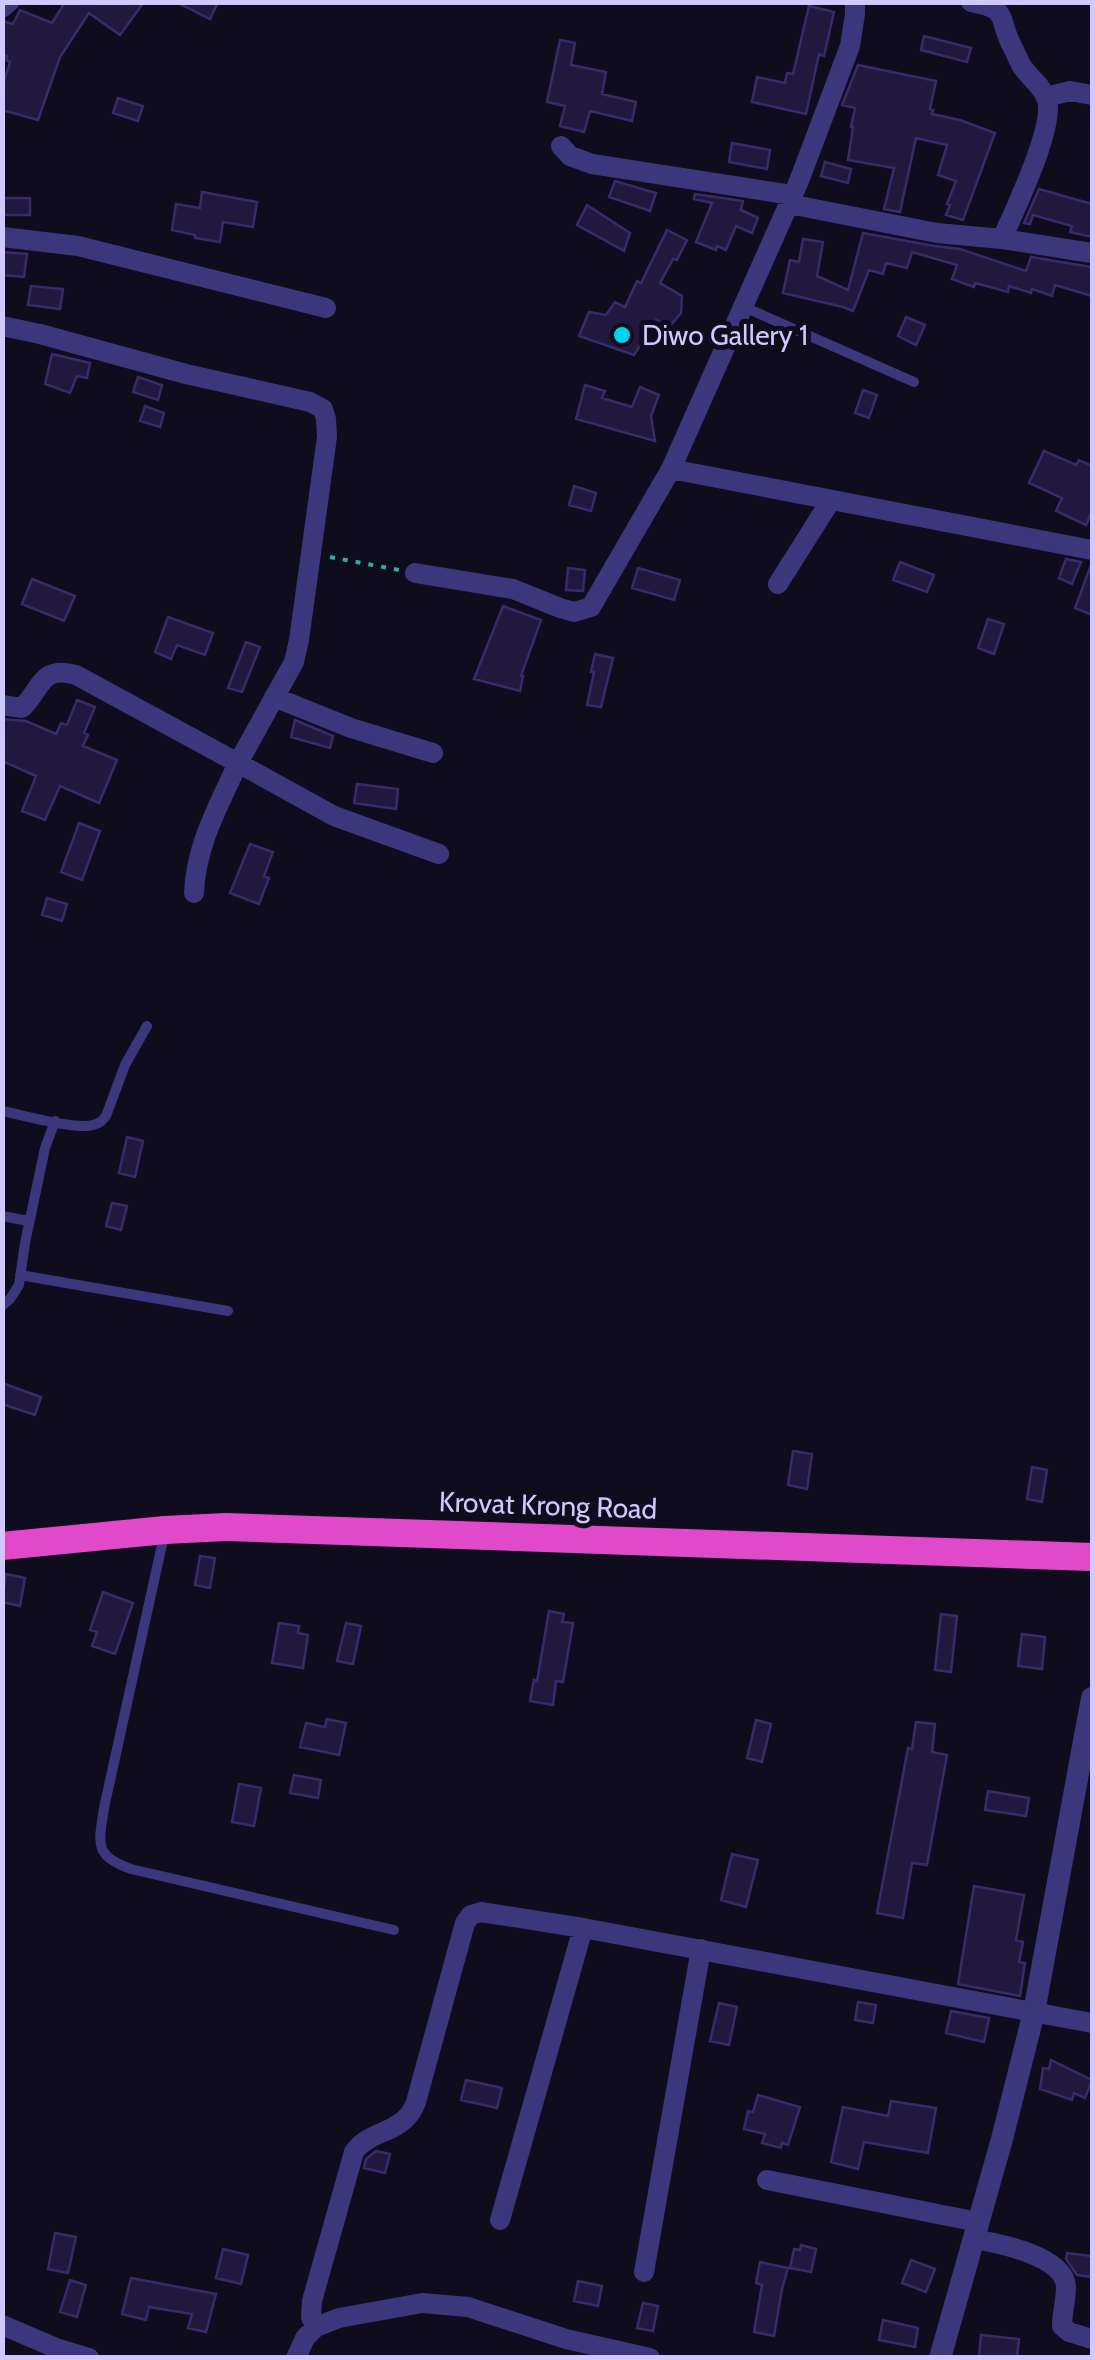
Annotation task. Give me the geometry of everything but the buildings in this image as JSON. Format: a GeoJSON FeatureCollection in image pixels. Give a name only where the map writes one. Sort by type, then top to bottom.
{"type":"FeatureCollection","features":[{"type":"Feature","properties":{"kind":"highway","name":"Krovat Krong Road"},"geometry":{"type":"LineString","coordinates":[[2,1546],[226,1527],[1092,1557]]}},
{"type":"Feature","properties":{"kind":"street"},"geometry":{"type":"LineString","coordinates":[[2,8],[9,2]]}},
{"type":"Feature","properties":{"kind":"street"},"geometry":{"type":"LineString","coordinates":[[415,572],[513,588],[574,612],[591,607],[671,470],[791,199],[850,46],[854,2]]}},
{"type":"Feature","properties":{"kind":"street"},"geometry":{"type":"LineString","coordinates":[[971,2],[998,10],[1004,33],[1048,106],[1038,153],[1002,239]]}},
{"type":"Feature","properties":{"kind":"street"},"geometry":{"type":"LineString","coordinates":[[1046,97],[1070,91],[1092,95]]}},
{"type":"Feature","properties":{"kind":"street"},"geometry":{"type":"LineString","coordinates":[[561,146],[570,156],[592,164],[791,199],[936,232],[1092,253]]}},
{"type":"Feature","properties":{"kind":"street"},"geometry":{"type":"LineString","coordinates":[[2,238],[78,246],[326,308]]}},
{"type":"Feature","properties":{"kind":"street"},"geometry":{"type":"LineString","coordinates":[[2,326],[310,402],[323,409],[327,437],[294,662],[238,764],[201,845],[194,893]]}},
{"type":"Feature","properties":{"kind":"street"},"geometry":{"type":"LineString","coordinates":[[671,470],[1092,550]]}},
{"type":"Feature","properties":{"kind":"street"},"geometry":{"type":"LineString","coordinates":[[778,584],[831,500]]}},
{"type":"Feature","properties":{"kind":"street"},"geometry":{"type":"LineString","coordinates":[[2,704],[22,708],[46,676],[62,671],[76,675],[334,816],[439,854]]}},
{"type":"Feature","properties":{"kind":"street"},"geometry":{"type":"LineString","coordinates":[[274,698],[351,728],[433,753]]}},
{"type":"Feature","properties":{"kind":"street"},"geometry":{"type":"LineString","coordinates":[[940,2358],[1034,2012],[1092,1698]]}},
{"type":"Feature","properties":{"kind":"street"},"geometry":{"type":"LineString","coordinates":[[316,2327],[312,2301],[354,2152],[364,2140],[400,2124],[416,2102],[465,1923],[472,1915],[481,1912],[583,1928],[1092,2023]]}},
{"type":"Feature","properties":{"kind":"street"},"geometry":{"type":"LineString","coordinates":[[500,2220],[583,1928]]}},
{"type":"Feature","properties":{"kind":"street"},"geometry":{"type":"LineString","coordinates":[[644,2272],[701,1949]]}},
{"type":"Feature","properties":{"kind":"street"},"geometry":{"type":"LineString","coordinates":[[767,2180],[976,2231],[1055,2266],[1066,2286],[1062,2326],[1092,2339]]}},
{"type":"Feature","properties":{"kind":"street"},"geometry":{"type":"LineString","coordinates":[[296,2358],[305,2338],[316,2327],[339,2318],[422,2303],[468,2308],[564,2348],[650,2358]]}},
{"type":"Feature","properties":{"kind":"street"},"geometry":{"type":"LineString","coordinates":[[2,2325],[89,2358]]}},
{"type":"Feature","properties":{"kind":"lane"},"geometry":{"type":"LineString","coordinates":[[743,306],[914,382]]}},
{"type":"Feature","properties":{"kind":"lane"},"geometry":{"type":"LineString","coordinates":[[2,1111],[82,1126],[102,1121],[125,1065],[147,1026]]}},
{"type":"Feature","properties":{"kind":"lane"},"geometry":{"type":"LineString","coordinates":[[2,1306],[19,1284],[45,1148],[55,1121]]}},
{"type":"Feature","properties":{"kind":"lane"},"geometry":{"type":"LineString","coordinates":[[2,1216],[30,1221]]}},
{"type":"Feature","properties":{"kind":"lane"},"geometry":{"type":"LineString","coordinates":[[20,1275],[228,1311]]}},
{"type":"Feature","properties":{"kind":"lane"},"geometry":{"type":"LineString","coordinates":[[165,1530],[104,1808],[102,1851],[110,1862],[131,1869],[394,1930]]}},
{"type":"Feature","properties":{"kind":"path"},"geometry":{"type":"LineString","coordinates":[[311,554],[415,572]]}},
{"type":"Feature","properties":{"kind":"place","name":"Diwo Gallery 1"},"geometry":{"type":"Point","coordinates":[622,335]}}]}
